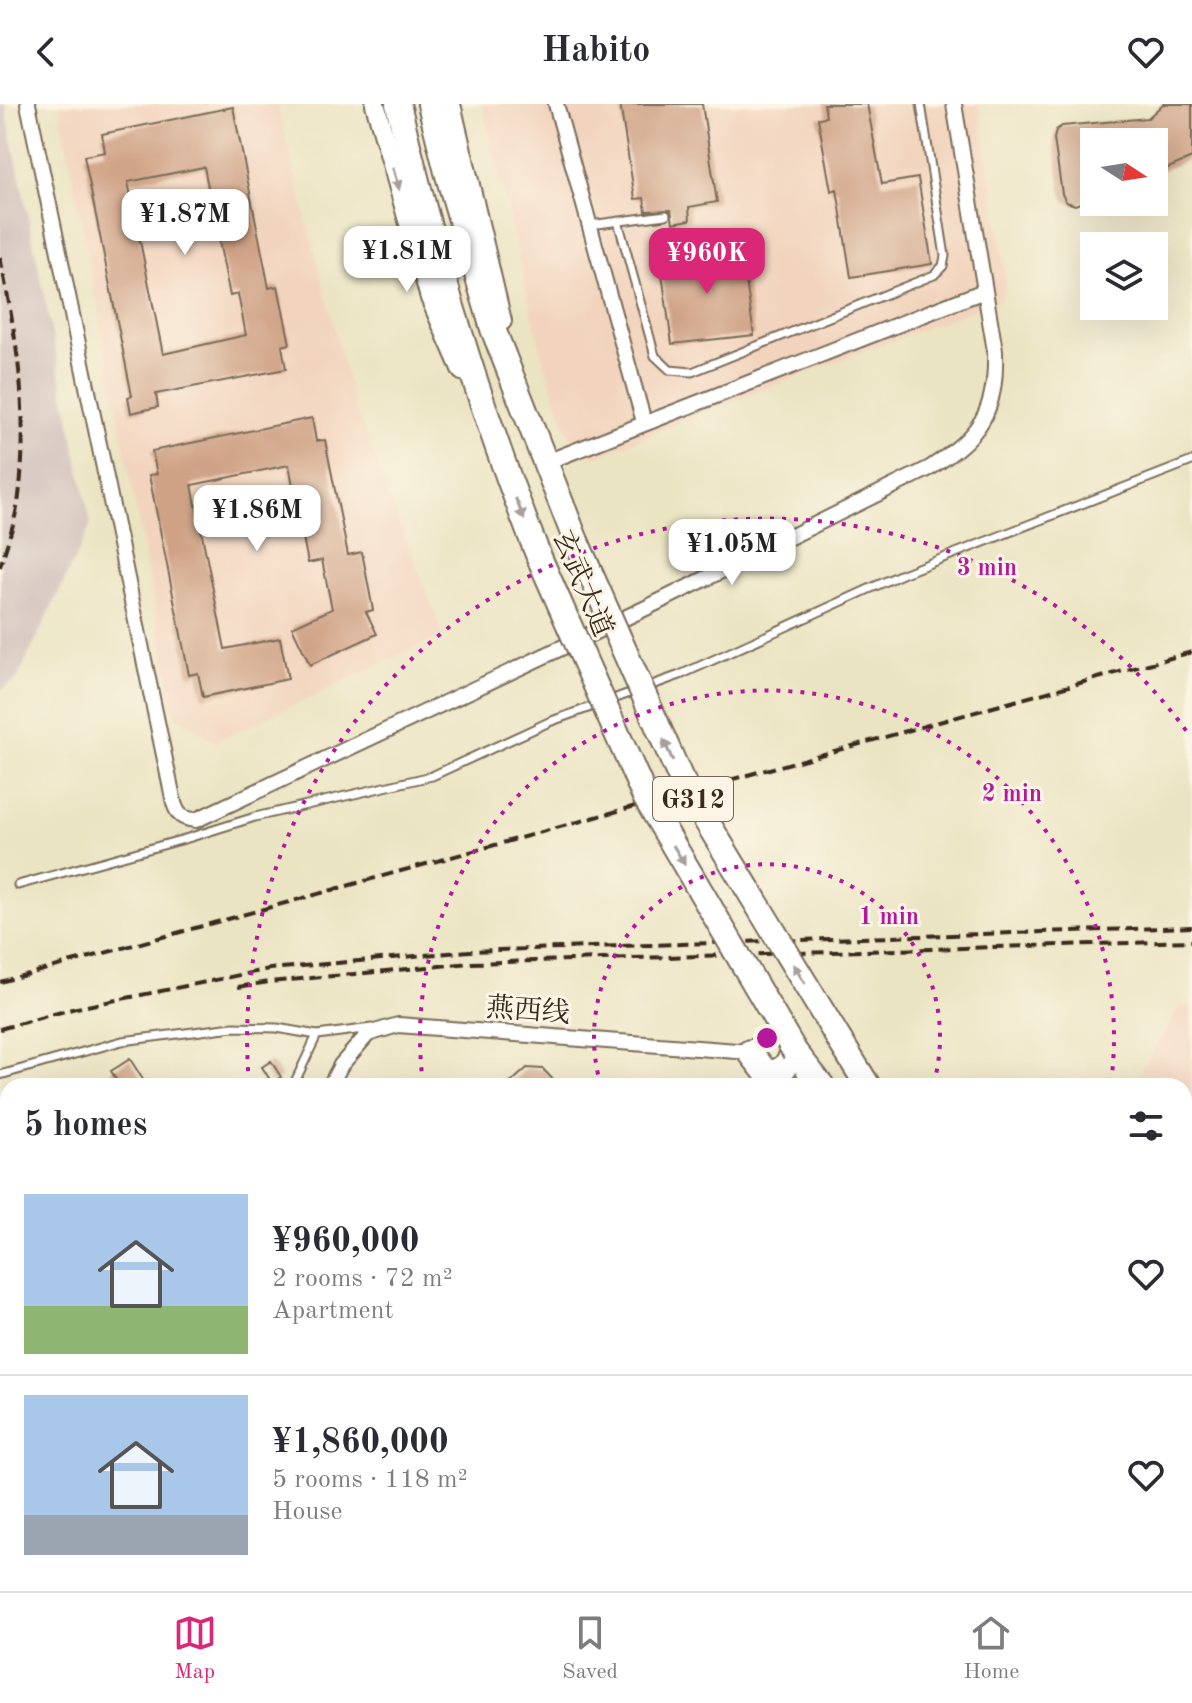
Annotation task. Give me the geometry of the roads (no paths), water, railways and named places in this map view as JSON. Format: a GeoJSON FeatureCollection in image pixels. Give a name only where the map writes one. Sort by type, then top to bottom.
{"type":"FeatureCollection","features":[{"type":"Feature","properties":{"kind":"main road","name":"玄武大道"},"geometry":{"type":"LineString","coordinates":[[398,104],[415,177],[470,370],[501,462],[539,557],[645,797],[795,1052]]}},
{"type":"Feature","properties":{"kind":"main road","name":"玄武大道"},"geometry":{"type":"LineString","coordinates":[[430,104],[493,329],[576,541],[681,779],[840,1041]]}},
{"type":"Feature","properties":{"kind":"main road","name":"G312"},"geometry":{"type":"LineString","coordinates":[[840,1041],[863,1078]]}},
{"type":"Feature","properties":{"kind":"main road"},"geometry":{"type":"LineString","coordinates":[[840,1041],[871,1078]]}},
{"type":"Feature","properties":{"kind":"main road"},"geometry":{"type":"LineString","coordinates":[[750,1052],[768,1075],[784,1068],[795,1052]]}},
{"type":"Feature","properties":{"kind":"main road"},"geometry":{"type":"LineString","coordinates":[[750,1052],[770,1078]]}},
{"type":"Feature","properties":{"kind":"main road","name":"G312"},"geometry":{"type":"LineString","coordinates":[[795,1052],[816,1078]]}},
{"type":"Feature","properties":{"kind":"main road"},"geometry":{"type":"LineString","coordinates":[[795,1052],[805,1078]]}},
{"type":"Feature","properties":{"kind":"street"},"geometry":{"type":"LineString","coordinates":[[28,104],[171,788],[178,814],[185,819],[196,820],[646,608],[930,468],[962,446],[977,431],[987,411],[996,373],[995,351],[954,104]]}},
{"type":"Feature","properties":{"kind":"street"},"geometry":{"type":"LineString","coordinates":[[375,104],[430,298],[501,462]]}},
{"type":"Feature","properties":{"kind":"street"},"geometry":{"type":"LineString","coordinates":[[451,104],[530,428]]}},
{"type":"Feature","properties":{"kind":"street"},"geometry":{"type":"LineString","coordinates":[[556,104],[644,422]]}},
{"type":"Feature","properties":{"kind":"street"},"geometry":{"type":"LineString","coordinates":[[544,463],[984,291]]}},
{"type":"Feature","properties":{"kind":"street","name":"燕西线"},"geometry":{"type":"LineString","coordinates":[[334,1078],[341,1065],[368,1034],[398,1025],[750,1052]]}},
{"type":"Feature","properties":{"kind":"lane"},"geometry":{"type":"LineString","coordinates":[[618,221],[655,356],[670,370],[692,372],[941,270],[945,256],[921,104]]}},
{"type":"Feature","properties":{"kind":"lane"},"geometry":{"type":"LineString","coordinates":[[590,225],[666,215]]}},
{"type":"Feature","properties":{"kind":"lane"},"geometry":{"type":"LineString","coordinates":[[18,885],[255,817],[432,776],[549,722],[680,675],[902,574],[1192,461]]}},
{"type":"Feature","properties":{"kind":"lane"},"geometry":{"type":"LineString","coordinates":[[185,819],[188,838]]}},
{"type":"Feature","properties":{"kind":"lane"},"geometry":{"type":"LineString","coordinates":[[0,1075],[122,1041],[233,1027],[277,1028],[317,1035],[398,1025]]}},
{"type":"Feature","properties":{"kind":"lane"},"geometry":{"type":"LineString","coordinates":[[297,1078],[317,1035]]}},
{"type":"Feature","properties":{"kind":"railway"},"geometry":{"type":"LineString","coordinates":[[0,257],[20,376],[23,434],[18,505],[0,567]]}},
{"type":"Feature","properties":{"kind":"railway"},"geometry":{"type":"LineString","coordinates":[[0,982],[1192,652]]}},
{"type":"Feature","properties":{"kind":"railway"},"geometry":{"type":"LineString","coordinates":[[0,1029],[72,1009],[270,969],[470,951],[1192,927]]}},
{"type":"Feature","properties":{"kind":"railway"},"geometry":{"type":"LineString","coordinates":[[238,987],[471,963],[1192,941]]}}]}
